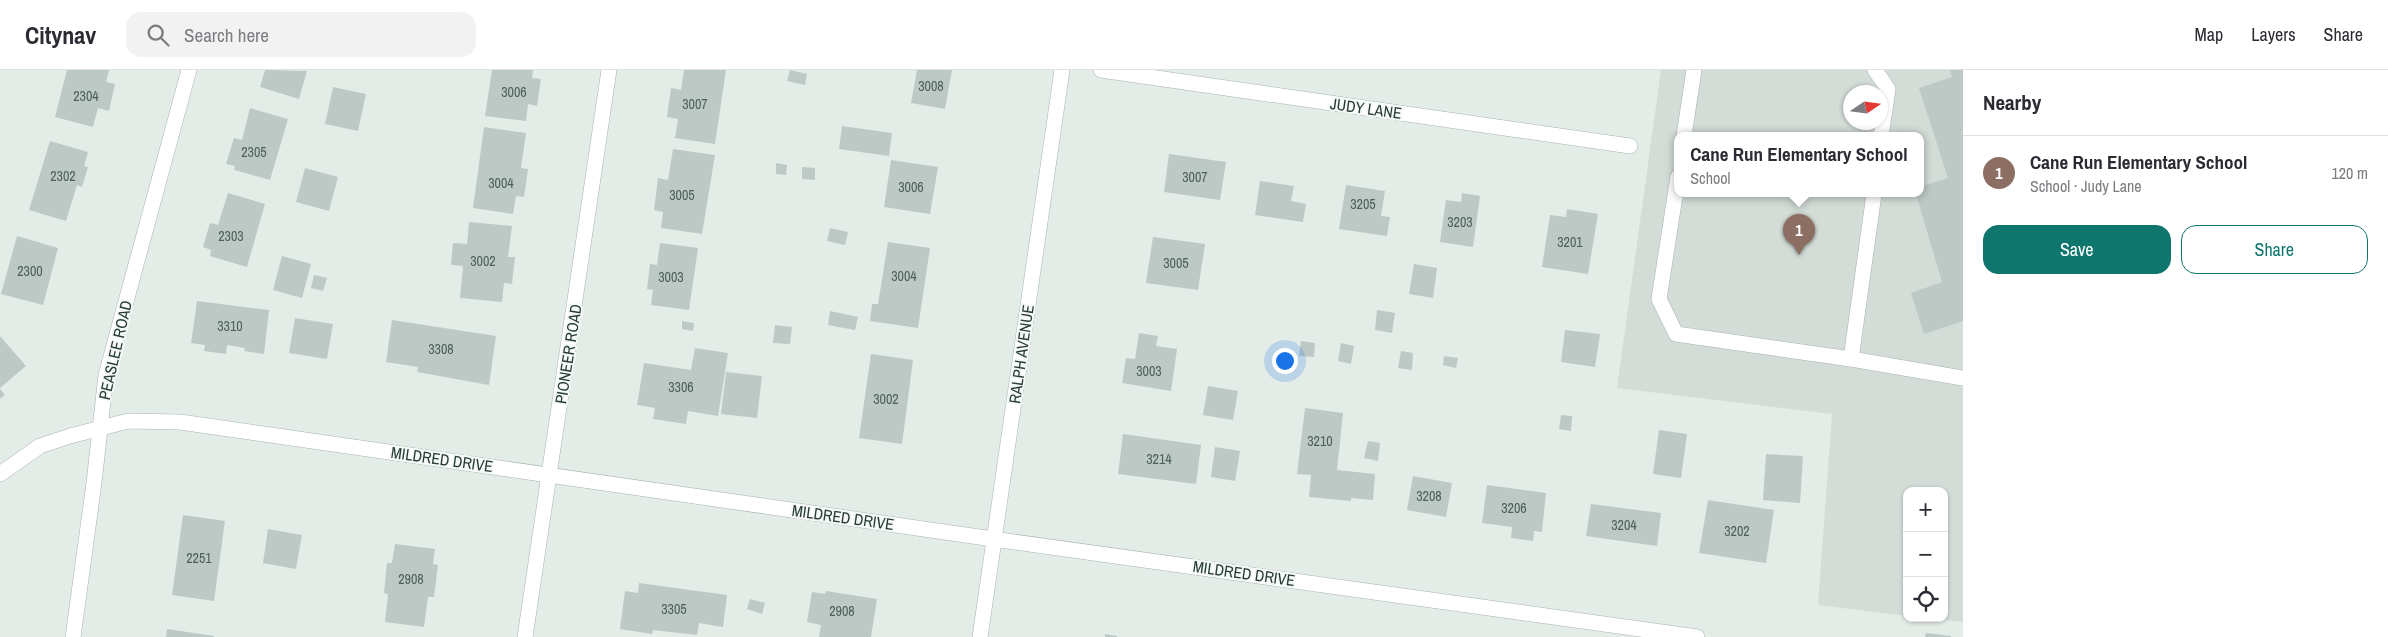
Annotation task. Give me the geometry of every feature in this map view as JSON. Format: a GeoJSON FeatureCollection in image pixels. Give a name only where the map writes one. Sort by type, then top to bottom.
{"type":"FeatureCollection","features":[{"type":"Feature","properties":{"kind":"street","name":"PEASLEE ROAD"},"geometry":{"type":"LineString","coordinates":[[72,637],[94,483],[106,375],[189,70]]}},
{"type":"Feature","properties":{"kind":"street","name":"PIONEER ROAD"},"geometry":{"type":"LineString","coordinates":[[525,637],[609,70]]}},
{"type":"Feature","properties":{"kind":"street","name":"RALPH AVENUE"},"geometry":{"type":"LineString","coordinates":[[980,637],[1062,70]]}},
{"type":"Feature","properties":{"kind":"street","name":"JUDY LANE"},"geometry":{"type":"LineString","coordinates":[[1101,70],[1630,146]]}},
{"type":"Feature","properties":{"kind":"street"},"geometry":{"type":"LineString","coordinates":[[1685,132],[1694,70]]}},
{"type":"Feature","properties":{"kind":"street"},"geometry":{"type":"LineString","coordinates":[[1875,70],[1888,89],[1882,132]]}},
{"type":"Feature","properties":{"kind":"street"},"geometry":{"type":"LineString","coordinates":[[1675,197],[1659,299],[1676,334],[1851,359],[1963,378]]}},
{"type":"Feature","properties":{"kind":"street"},"geometry":{"type":"LineString","coordinates":[[1851,359],[1874,197]]}},
{"type":"Feature","properties":{"kind":"street","name":"MILDRED DRIVE"},"geometry":{"type":"LineString","coordinates":[[0,474],[40,446],[128,421],[180,422],[993,539],[1115,554],[1697,637]]}},
{"type":"Feature","properties":{"kind":"shaded area"},"geometry":{"type":"Polygon","coordinates":[[[1661,70],[1963,70],[1963,622],[1948,620],[1948,487],[1903,487],[1903,616],[1818,605],[1832,414],[1617,388],[1661,70]]]}},
{"type":"Feature","properties":{"kind":"building"},"geometry":{"type":"Polygon","coordinates":[[[67,70],[109,70],[106,82],[115,84],[109,111],[98,108],[93,127],[55,117],[67,70]]]}},
{"type":"Feature","properties":{"kind":"building"},"geometry":{"type":"Polygon","coordinates":[[[265,70],[307,71],[299,99],[260,87],[265,70]]]}},
{"type":"Feature","properties":{"kind":"building"},"geometry":{"type":"Polygon","coordinates":[[[492,70],[533,70],[532,78],[541,79],[537,106],[528,104],[526,121],[485,116],[492,70]]]}},
{"type":"Feature","properties":{"kind":"building"},"geometry":{"type":"Polygon","coordinates":[[[684,70],[726,70],[715,144],[675,138],[678,119],[667,117],[671,88],[681,90],[684,70]]]}},
{"type":"Feature","properties":{"kind":"building"},"geometry":{"type":"Polygon","coordinates":[[[790,70],[807,74],[805,85],[787,81],[790,70]]]}},
{"type":"Feature","properties":{"kind":"building"},"geometry":{"type":"Polygon","coordinates":[[[917,70],[952,70],[945,109],[911,103],[917,70]]]}},
{"type":"Feature","properties":{"kind":"building"},"geometry":{"type":"Polygon","coordinates":[[[1950,70],[1963,70],[1963,321],[1924,334],[1911,293],[1942,282],[1917,197],[1924,197],[1924,186],[1948,178],[1919,88],[1952,77],[1950,70]]]}},
{"type":"Feature","properties":{"kind":"building"},"geometry":{"type":"Polygon","coordinates":[[[333,87],[366,94],[358,131],[325,124],[333,87]]]}},
{"type":"Feature","properties":{"kind":"building"},"geometry":{"type":"Polygon","coordinates":[[[250,108],[288,119],[270,180],[234,170],[235,166],[226,164],[234,138],[242,140],[250,108]]]}},
{"type":"Feature","properties":{"kind":"building"},"geometry":{"type":"Polygon","coordinates":[[[842,126],[892,133],[889,156],[839,149],[842,126]]]}},
{"type":"Feature","properties":{"kind":"building"},"geometry":{"type":"Polygon","coordinates":[[[484,127],[526,133],[521,168],[528,169],[524,197],[516,196],[513,214],[473,208],[484,127]]]}},
{"type":"Feature","properties":{"kind":"building"},"geometry":{"type":"Polygon","coordinates":[[[50,141],[88,152],[84,166],[88,167],[82,187],[77,185],[66,221],[29,210],[50,141]]]}},
{"type":"Feature","properties":{"kind":"building"},"geometry":{"type":"Polygon","coordinates":[[[673,149],[715,155],[702,234],[661,228],[663,212],[654,210],[658,178],[668,180],[673,149]]]}},
{"type":"Feature","properties":{"kind":"building"},"geometry":{"type":"Polygon","coordinates":[[[1169,154],[1226,162],[1220,200],[1164,192],[1169,154]]]}},
{"type":"Feature","properties":{"kind":"building"},"geometry":{"type":"Polygon","coordinates":[[[891,160],[938,167],[930,214],[884,207],[891,160]]]}},
{"type":"Feature","properties":{"kind":"building"},"geometry":{"type":"Polygon","coordinates":[[[776,163],[787,165],[786,175],[776,174],[776,163]]]}},
{"type":"Feature","properties":{"kind":"building"},"geometry":{"type":"Polygon","coordinates":[[[802,167],[815,168],[815,180],[802,179],[802,167]]]}},
{"type":"Feature","properties":{"kind":"building"},"geometry":{"type":"Polygon","coordinates":[[[305,168],[338,177],[329,211],[296,202],[305,168]]]}},
{"type":"Feature","properties":{"kind":"building"},"geometry":{"type":"Polygon","coordinates":[[[1260,181],[1294,186],[1291,201],[1306,204],[1303,222],[1255,215],[1260,181]]]}},
{"type":"Feature","properties":{"kind":"building"},"geometry":{"type":"Polygon","coordinates":[[[1346,185],[1385,191],[1381,216],[1390,217],[1387,236],[1339,229],[1346,185]]]}},
{"type":"Feature","properties":{"kind":"building"},"geometry":{"type":"Polygon","coordinates":[[[228,193],[265,204],[247,267],[210,256],[211,250],[203,247],[210,223],[218,225],[228,193]]]}},
{"type":"Feature","properties":{"kind":"building"},"geometry":{"type":"Polygon","coordinates":[[[1462,193],[1480,196],[1473,247],[1440,242],[1446,200],[1461,202],[1462,193]]]}},
{"type":"Feature","properties":{"kind":"building"},"geometry":{"type":"Polygon","coordinates":[[[1567,209],[1598,214],[1588,274],[1542,267],[1550,215],[1566,217],[1567,209]]]}},
{"type":"Feature","properties":{"kind":"building"},"geometry":{"type":"Polygon","coordinates":[[[469,222],[512,226],[508,257],[515,257],[512,284],[504,283],[502,302],[460,298],[463,266],[451,265],[453,243],[467,244],[469,222]]]}},
{"type":"Feature","properties":{"kind":"building"},"geometry":{"type":"Polygon","coordinates":[[[830,228],[848,232],[845,245],[827,241],[830,228]]]}},
{"type":"Feature","properties":{"kind":"building"},"geometry":{"type":"Polygon","coordinates":[[[17,236],[58,248],[43,305],[1,294],[17,236]]]}},
{"type":"Feature","properties":{"kind":"building"},"geometry":{"type":"Polygon","coordinates":[[[1153,237],[1205,244],[1198,290],[1146,283],[1153,237]]]}},
{"type":"Feature","properties":{"kind":"building"},"geometry":{"type":"Polygon","coordinates":[[[888,242],[930,248],[918,328],[870,321],[872,304],[878,304],[888,242]]]}},
{"type":"Feature","properties":{"kind":"building"},"geometry":{"type":"Polygon","coordinates":[[[660,243],[698,248],[689,310],[651,305],[653,290],[647,289],[650,264],[657,265],[660,243]]]}},
{"type":"Feature","properties":{"kind":"building"},"geometry":{"type":"Polygon","coordinates":[[[282,256],[311,264],[302,298],[273,290],[282,256]]]}},
{"type":"Feature","properties":{"kind":"building"},"geometry":{"type":"Polygon","coordinates":[[[1414,264],[1437,268],[1433,298],[1409,294],[1414,264]]]}},
{"type":"Feature","properties":{"kind":"building"},"geometry":{"type":"Polygon","coordinates":[[[314,275],[327,278],[323,291],[311,288],[314,275]]]}},
{"type":"Feature","properties":{"kind":"building"},"geometry":{"type":"Polygon","coordinates":[[[197,301],[269,310],[264,354],[244,351],[245,348],[227,345],[226,354],[204,351],[205,345],[191,343],[197,301]]]}},
{"type":"Feature","properties":{"kind":"building"},"geometry":{"type":"Polygon","coordinates":[[[1377,310],[1395,313],[1392,333],[1375,330],[1377,310]]]}},
{"type":"Feature","properties":{"kind":"building"},"geometry":{"type":"Polygon","coordinates":[[[830,311],[858,317],[855,330],[828,325],[830,311]]]}},
{"type":"Feature","properties":{"kind":"building"},"geometry":{"type":"Polygon","coordinates":[[[295,318],[333,324],[327,359],[289,353],[295,318]]]}},
{"type":"Feature","properties":{"kind":"building"},"geometry":{"type":"Polygon","coordinates":[[[392,320],[496,336],[489,385],[417,372],[418,367],[386,362],[392,320]]]}},
{"type":"Feature","properties":{"kind":"building"},"geometry":{"type":"Polygon","coordinates":[[[682,321],[694,323],[693,331],[682,329],[682,321]]]}},
{"type":"Feature","properties":{"kind":"building"},"geometry":{"type":"Polygon","coordinates":[[[775,325],[792,327],[790,344],[773,343],[775,325]]]}},
{"type":"Feature","properties":{"kind":"building"},"geometry":{"type":"Polygon","coordinates":[[[1565,330],[1600,334],[1595,367],[1561,362],[1565,330]]]}},
{"type":"Feature","properties":{"kind":"building"},"geometry":{"type":"Polygon","coordinates":[[[1139,333],[1158,336],[1156,346],[1177,349],[1171,391],[1122,383],[1126,358],[1135,359],[1139,333]]]}},
{"type":"Feature","properties":{"kind":"building"},"geometry":{"type":"Polygon","coordinates":[[[0,336],[26,366],[0,388],[0,336]]]}},
{"type":"Feature","properties":{"kind":"building"},"geometry":{"type":"Polygon","coordinates":[[[1301,341],[1315,343],[1314,357],[1299,356],[1301,341]]]}},
{"type":"Feature","properties":{"kind":"building"},"geometry":{"type":"Polygon","coordinates":[[[1341,343],[1354,346],[1351,364],[1338,361],[1341,343]]]}},
{"type":"Feature","properties":{"kind":"building"},"geometry":{"type":"Polygon","coordinates":[[[695,348],[728,353],[718,416],[688,411],[686,424],[653,419],[655,408],[637,405],[644,363],[691,370],[695,348]]]}},
{"type":"Feature","properties":{"kind":"building"},"geometry":{"type":"Polygon","coordinates":[[[1401,351],[1413,353],[1412,370],[1398,368],[1401,351]]]}},
{"type":"Feature","properties":{"kind":"building"},"geometry":{"type":"Polygon","coordinates":[[[871,354],[913,360],[902,444],[859,438],[871,354]]]}},
{"type":"Feature","properties":{"kind":"building"},"geometry":{"type":"Polygon","coordinates":[[[1444,356],[1458,358],[1456,368],[1443,365],[1444,356]]]}},
{"type":"Feature","properties":{"kind":"building"},"geometry":{"type":"Polygon","coordinates":[[[726,372],[762,376],[757,418],[721,414],[726,372]]]}},
{"type":"Feature","properties":{"kind":"building"},"geometry":{"type":"Polygon","coordinates":[[[1208,386],[1238,391],[1233,420],[1203,415],[1208,386]]]}},
{"type":"Feature","properties":{"kind":"building"},"geometry":{"type":"Polygon","coordinates":[[[0,389],[5,395],[0,399],[0,389]]]}},
{"type":"Feature","properties":{"kind":"building"},"geometry":{"type":"Polygon","coordinates":[[[1305,408],[1343,413],[1337,470],[1375,474],[1373,500],[1351,498],[1351,501],[1309,497],[1311,475],[1297,474],[1305,408]]]}},
{"type":"Feature","properties":{"kind":"building"},"geometry":{"type":"Polygon","coordinates":[[[1561,415],[1572,416],[1571,431],[1559,429],[1561,415]]]}},
{"type":"Feature","properties":{"kind":"building"},"geometry":{"type":"Polygon","coordinates":[[[1659,430],[1687,434],[1681,478],[1653,474],[1659,430]]]}},
{"type":"Feature","properties":{"kind":"building"},"geometry":{"type":"Polygon","coordinates":[[[1123,434],[1201,445],[1196,484],[1118,474],[1123,434]]]}},
{"type":"Feature","properties":{"kind":"building"},"geometry":{"type":"Polygon","coordinates":[[[1368,441],[1380,443],[1378,461],[1364,458],[1368,441]]]}},
{"type":"Feature","properties":{"kind":"building"},"geometry":{"type":"Polygon","coordinates":[[[1215,447],[1240,451],[1235,481],[1211,477],[1215,447]]]}},
{"type":"Feature","properties":{"kind":"building"},"geometry":{"type":"Polygon","coordinates":[[[1766,454],[1803,456],[1800,503],[1763,500],[1766,454]]]}},
{"type":"Feature","properties":{"kind":"building"},"geometry":{"type":"Polygon","coordinates":[[[1413,476],[1452,483],[1446,517],[1407,510],[1413,476]]]}},
{"type":"Feature","properties":{"kind":"building"},"geometry":{"type":"Polygon","coordinates":[[[1487,485],[1546,493],[1542,532],[1534,531],[1533,541],[1511,538],[1512,527],[1482,523],[1487,485]]]}},
{"type":"Feature","properties":{"kind":"building"},"geometry":{"type":"Polygon","coordinates":[[[1708,500],[1774,510],[1766,563],[1699,553],[1708,500]]]}},
{"type":"Feature","properties":{"kind":"building"},"geometry":{"type":"Polygon","coordinates":[[[1591,504],[1661,513],[1657,546],[1586,536],[1591,504]]]}},
{"type":"Feature","properties":{"kind":"building"},"geometry":{"type":"Polygon","coordinates":[[[183,515],[225,521],[214,601],[172,595],[183,515]]]}},
{"type":"Feature","properties":{"kind":"building"},"geometry":{"type":"Polygon","coordinates":[[[268,529],[302,535],[296,569],[263,563],[268,529]]]}},
{"type":"Feature","properties":{"kind":"building"},"geometry":{"type":"Polygon","coordinates":[[[395,544],[435,549],[433,564],[438,565],[434,597],[428,597],[424,627],[385,622],[388,594],[384,593],[387,563],[392,563],[395,544]]]}},
{"type":"Feature","properties":{"kind":"building"},"geometry":{"type":"Polygon","coordinates":[[[639,583],[727,595],[723,627],[699,623],[697,635],[653,630],[652,634],[620,629],[625,591],[638,593],[639,583]]]}},
{"type":"Feature","properties":{"kind":"building"},"geometry":{"type":"Polygon","coordinates":[[[826,591],[877,599],[871,637],[819,637],[821,625],[807,622],[812,592],[825,594],[826,591]]]}},
{"type":"Feature","properties":{"kind":"building"},"geometry":{"type":"Polygon","coordinates":[[[750,599],[765,603],[762,614],[747,609],[750,599]]]}},
{"type":"Feature","properties":{"kind":"building"},"geometry":{"type":"Polygon","coordinates":[[[167,629],[214,636],[214,637],[166,637],[167,629]]]}},
{"type":"Feature","properties":{"kind":"building"},"geometry":{"type":"Polygon","coordinates":[[[1926,633],[1951,636],[1951,637],[1925,637],[1926,633]]]}},
{"type":"Feature","properties":{"kind":"building"},"geometry":{"type":"Polygon","coordinates":[[[1105,634],[1117,636],[1117,637],[1105,637],[1105,634]]]}},
{"type":"Feature","properties":{"kind":"place","name":"Cane Run Elementary School"},"geometry":{"type":"Point","coordinates":[1799,255]}}]}
